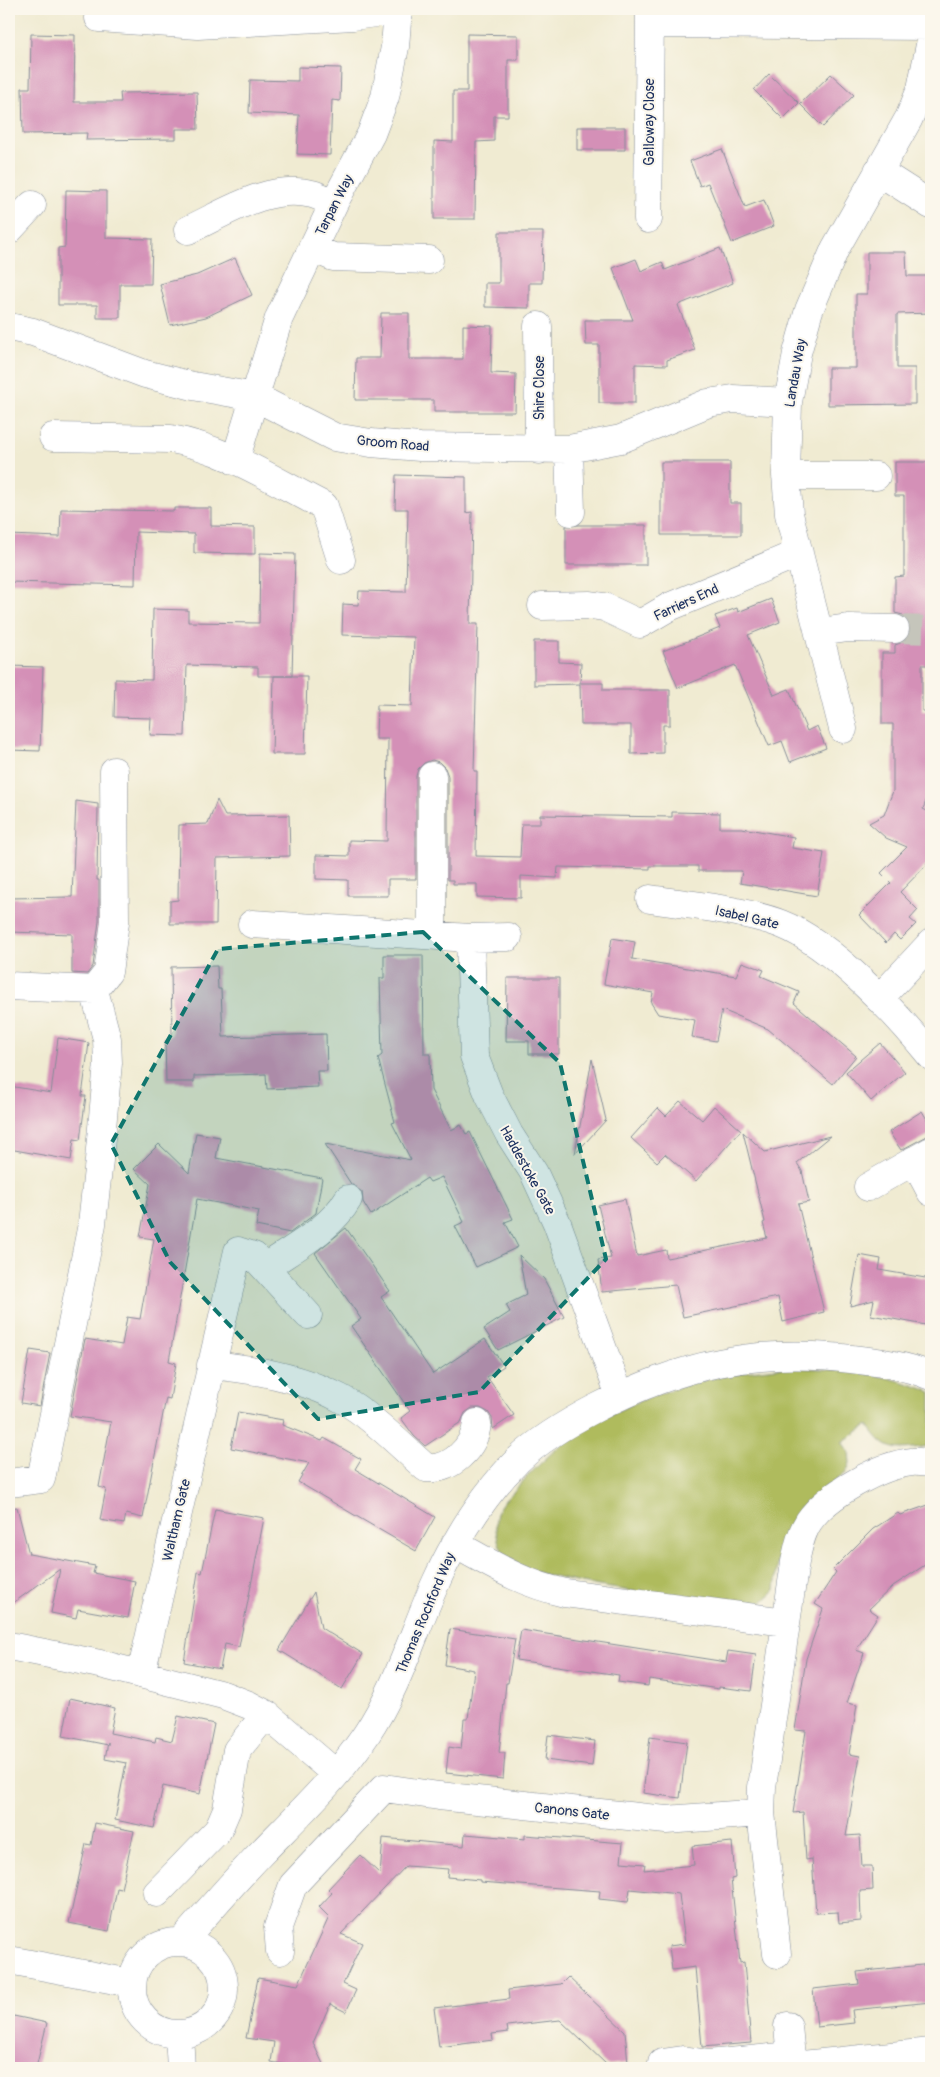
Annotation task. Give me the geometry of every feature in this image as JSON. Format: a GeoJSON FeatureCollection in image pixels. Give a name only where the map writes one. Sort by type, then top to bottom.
{"type":"FeatureCollection","features":[{"type":"Feature","properties":{"kind":"street"},"geometry":{"type":"LineString","coordinates":[[99,18],[198,25],[262,15],[353,16],[398,9]]}},
{"type":"Feature","properties":{"kind":"street","name":"Tarpan Way"},"geometry":{"type":"LineString","coordinates":[[235,461],[279,318],[334,203],[371,134],[385,97],[395,47],[398,9]]}},
{"type":"Feature","properties":{"kind":"street","name":"Galloway Close"},"geometry":{"type":"LineString","coordinates":[[648,219],[650,16],[931,26]]}},
{"type":"Feature","properties":{"kind":"street","name":"Landau Way"},"geometry":{"type":"LineString","coordinates":[[843,729],[790,514],[786,476],[788,402],[797,353],[809,310],[835,249],[909,118],[921,89],[931,40]]}},
{"type":"Feature","properties":{"kind":"street"},"geometry":{"type":"LineString","coordinates":[[878,170],[931,205]]}},
{"type":"Feature","properties":{"kind":"street"},"geometry":{"type":"LineString","coordinates":[[188,230],[239,206],[282,192],[313,194],[334,203]]}},
{"type":"Feature","properties":{"kind":"street"},"geometry":{"type":"LineString","coordinates":[[9,230],[32,205]]}},
{"type":"Feature","properties":{"kind":"street"},"geometry":{"type":"LineString","coordinates":[[312,248],[333,257],[430,260]]}},
{"type":"Feature","properties":{"kind":"street","name":"Shire Close"},"geometry":{"type":"LineString","coordinates":[[538,326],[539,450]]}},
{"type":"Feature","properties":{"kind":"street","name":"Groom Road"},"geometry":{"type":"LineString","coordinates":[[9,327],[33,332],[145,374],[193,386],[254,397],[334,437],[420,447],[569,449],[621,439],[708,403],[733,399],[788,402]]}},
{"type":"Feature","properties":{"kind":"street"},"geometry":{"type":"LineString","coordinates":[[53,437],[171,439],[186,442],[235,461],[324,506],[341,560]]}},
{"type":"Feature","properties":{"kind":"street"},"geometry":{"type":"LineString","coordinates":[[569,449],[571,512]]}},
{"type":"Feature","properties":{"kind":"street"},"geometry":{"type":"LineString","coordinates":[[786,476],[876,476]]}},
{"type":"Feature","properties":{"kind":"street","name":"Farriers End"},"geometry":{"type":"LineString","coordinates":[[542,606],[604,607],[640,624],[669,607],[799,553]]}},
{"type":"Feature","properties":{"kind":"street"},"geometry":{"type":"LineString","coordinates":[[820,632],[848,628],[895,630]]}},
{"type":"Feature","properties":{"kind":"street"},"geometry":{"type":"LineString","coordinates":[[94,990],[108,972],[115,922],[114,771]]}},
{"type":"Feature","properties":{"kind":"street"},"geometry":{"type":"LineString","coordinates":[[432,776],[432,935]]}},
{"type":"Feature","properties":{"kind":"street","name":"Isabel Gate"},"geometry":{"type":"LineString","coordinates":[[650,899],[780,924],[828,951],[879,999],[931,1056]]}},
{"type":"Feature","properties":{"kind":"street"},"geometry":{"type":"LineString","coordinates":[[252,924],[470,938],[508,937]]}},
{"type":"Feature","properties":{"kind":"street","name":"Haddestoke Gate"},"geometry":{"type":"LineString","coordinates":[[470,938],[474,1056],[489,1095],[509,1134],[534,1173],[557,1223],[620,1396]]}},
{"type":"Feature","properties":{"kind":"street"},"geometry":{"type":"LineString","coordinates":[[879,999],[931,943]]}},
{"type":"Feature","properties":{"kind":"street"},"geometry":{"type":"LineString","coordinates":[[9,986],[94,990]]}},
{"type":"Feature","properties":{"kind":"street"},"geometry":{"type":"LineString","coordinates":[[9,1483],[41,1479],[92,1224],[108,1063],[107,1039],[94,990]]}},
{"type":"Feature","properties":{"kind":"street"},"geometry":{"type":"LineString","coordinates":[[868,1187],[923,1156],[931,1192]]}},
{"type":"Feature","properties":{"kind":"street"},"geometry":{"type":"LineString","coordinates":[[308,1315],[265,1268],[325,1226],[342,1210],[348,1199]]}},
{"type":"Feature","properties":{"kind":"street","name":"Waltham Gate"},"geometry":{"type":"LineString","coordinates":[[141,1674],[238,1251],[254,1256],[265,1268]]}},
{"type":"Feature","properties":{"kind":"street","name":"Thomas Rochford Way"},"geometry":{"type":"LineString","coordinates":[[184,1940],[228,1888],[336,1774],[366,1736],[404,1663],[425,1609],[455,1544],[486,1496],[519,1459],[568,1423],[620,1396],[668,1375],[709,1364],[776,1354],[820,1355],[905,1366],[931,1376]]}},
{"type":"Feature","properties":{"kind":"street"},"geometry":{"type":"LineString","coordinates":[[211,1365],[250,1369],[279,1375],[309,1384],[341,1398],[426,1468],[437,1469],[449,1465],[462,1454],[476,1432],[477,1423]]}},
{"type":"Feature","properties":{"kind":"street"},"geometry":{"type":"LineString","coordinates":[[777,1954],[761,1813],[762,1787],[795,1562],[800,1540],[808,1522],[820,1508],[839,1493],[883,1470],[913,1462],[931,1463]]}},
{"type":"Feature","properties":{"kind":"street"},"geometry":{"type":"LineString","coordinates":[[455,1544],[514,1577],[539,1587],[574,1594],[786,1622]]}},
{"type":"Feature","properties":{"kind":"street"},"geometry":{"type":"LineString","coordinates":[[9,1646],[141,1674],[223,1694],[266,1714],[336,1774]]}},
{"type":"Feature","properties":{"kind":"street"},"geometry":{"type":"LineString","coordinates":[[157,1893],[218,1830],[227,1809],[237,1750],[266,1714]]}},
{"type":"Feature","properties":{"kind":"street","name":"Canons Gate"},"geometry":{"type":"LineString","coordinates":[[280,1951],[278,1927],[293,1886],[325,1849],[384,1788],[449,1797],[666,1820],[761,1813]]}},
{"type":"Feature","properties":{"kind":"street"},"geometry":{"type":"LineString","coordinates":[[184,1940],[202,1946],[219,1963],[226,1994],[218,2014],[205,2027],[179,2035],[155,2030],[137,2011],[131,1983],[139,1960],[158,1945],[184,1940]]}},
{"type":"Feature","properties":{"kind":"street"},"geometry":{"type":"LineString","coordinates":[[9,1960],[131,1983]]}},
{"type":"Feature","properties":{"kind":"street"},"geometry":{"type":"LineString","coordinates":[[788,2026],[792,2063]]}},
{"type":"Feature","properties":{"kind":"street"},"geometry":{"type":"LineString","coordinates":[[179,2035],[182,2068]]}},
{"type":"Feature","properties":{"kind":"street"},"geometry":{"type":"LineString","coordinates":[[662,2063],[683,2060],[708,2064],[792,2063],[931,2052]]}},
{"type":"Feature","properties":{"kind":"highlighted area"},"geometry":{"type":"Polygon","coordinates":[[[423,932],[560,1063],[606,1259],[479,1392],[318,1419],[170,1262],[111,1144],[218,949],[423,932]]]}},
{"type":"Feature","properties":{"kind":"green space"},"geometry":{"type":"Polygon","coordinates":[[[778,1368],[856,1372],[894,1379],[931,1392],[931,1446],[902,1449],[888,1446],[875,1435],[868,1425],[842,1442],[849,1452],[850,1463],[846,1473],[807,1502],[795,1517],[785,1535],[778,1562],[775,1590],[759,1605],[752,1606],[586,1584],[525,1568],[504,1554],[498,1541],[496,1527],[499,1508],[532,1471],[566,1441],[614,1413],[667,1391],[724,1376],[778,1368]]]}},
{"type":"Feature","properties":{"kind":"building"},"geometry":{"type":"Polygon","coordinates":[[[31,34],[75,35],[74,102],[121,102],[120,93],[197,92],[198,129],[176,129],[176,139],[86,140],[87,133],[23,134],[22,88],[30,88],[31,34]]]}},
{"type":"Feature","properties":{"kind":"building"},"geometry":{"type":"Polygon","coordinates":[[[467,34],[518,35],[518,60],[508,60],[508,116],[494,116],[494,141],[476,142],[475,219],[434,219],[434,141],[453,142],[453,91],[467,91],[467,34]]]}},
{"type":"Feature","properties":{"kind":"building"},"geometry":{"type":"Polygon","coordinates":[[[298,67],[341,68],[340,101],[332,100],[330,155],[297,154],[299,115],[249,113],[250,80],[298,81],[298,67]]]}},
{"type":"Feature","properties":{"kind":"building"},"geometry":{"type":"Polygon","coordinates":[[[769,74],[799,103],[783,119],[754,90],[769,74]]]}},
{"type":"Feature","properties":{"kind":"building"},"geometry":{"type":"Polygon","coordinates":[[[831,74],[854,95],[823,127],[800,104],[831,74]]]}},
{"type":"Feature","properties":{"kind":"building"},"geometry":{"type":"Polygon","coordinates":[[[577,127],[625,127],[625,150],[577,150],[577,127]]]}},
{"type":"Feature","properties":{"kind":"building"},"geometry":{"type":"Polygon","coordinates":[[[722,149],[745,207],[764,200],[774,226],[732,243],[708,183],[700,186],[690,161],[722,149]]]}},
{"type":"Feature","properties":{"kind":"building"},"geometry":{"type":"Polygon","coordinates":[[[66,190],[106,191],[106,238],[152,239],[151,284],[120,284],[120,318],[97,318],[97,305],[58,305],[58,248],[65,247],[66,190]]]}},
{"type":"Feature","properties":{"kind":"building"},"geometry":{"type":"Polygon","coordinates":[[[499,232],[543,232],[542,283],[529,283],[529,308],[485,307],[485,283],[499,283],[499,232]]]}},
{"type":"Feature","properties":{"kind":"building"},"geometry":{"type":"Polygon","coordinates":[[[720,248],[733,283],[678,305],[695,350],[667,360],[667,365],[635,364],[635,403],[599,403],[599,345],[586,345],[585,320],[633,320],[613,268],[636,259],[641,271],[662,262],[665,270],[720,248]]]}},
{"type":"Feature","properties":{"kind":"building"},"geometry":{"type":"Polygon","coordinates":[[[867,252],[906,252],[907,276],[931,276],[931,313],[897,314],[897,368],[915,368],[915,404],[828,405],[828,368],[856,368],[856,294],[867,294],[867,252]]]}},
{"type":"Feature","properties":{"kind":"building"},"geometry":{"type":"Polygon","coordinates":[[[235,258],[252,295],[206,317],[170,325],[160,284],[197,275],[235,258]]]}},
{"type":"Feature","properties":{"kind":"building"},"geometry":{"type":"Polygon","coordinates":[[[381,313],[409,313],[409,359],[463,359],[463,325],[492,326],[491,373],[516,374],[515,412],[434,412],[434,400],[355,400],[356,358],[380,358],[381,313]]]}},
{"type":"Feature","properties":{"kind":"building"},"geometry":{"type":"Polygon","coordinates":[[[661,462],[730,462],[730,503],[741,503],[741,535],[661,535],[661,462]]]}},
{"type":"Feature","properties":{"kind":"building"},"geometry":{"type":"Polygon","coordinates":[[[895,462],[931,462],[931,665],[922,665],[922,711],[931,711],[931,788],[923,809],[931,813],[931,860],[900,892],[918,910],[910,919],[916,924],[900,940],[894,934],[886,943],[859,915],[891,883],[881,873],[907,847],[886,838],[869,823],[884,815],[893,791],[893,724],[882,724],[882,653],[895,653],[895,645],[909,637],[911,630],[908,621],[903,615],[895,613],[895,577],[904,576],[904,496],[895,496],[895,462]]]}},
{"type":"Feature","properties":{"kind":"building"},"geometry":{"type":"Polygon","coordinates":[[[396,475],[466,477],[466,513],[472,512],[470,624],[478,624],[474,771],[477,771],[476,856],[520,857],[522,824],[540,824],[540,815],[672,817],[672,812],[720,813],[720,828],[742,828],[794,837],[792,848],[824,853],[817,896],[740,883],[742,871],[698,871],[698,866],[650,866],[650,869],[558,867],[557,878],[521,876],[521,898],[477,897],[477,884],[453,884],[453,880],[448,880],[448,776],[445,768],[439,762],[432,760],[424,763],[418,769],[416,776],[416,879],[388,879],[388,896],[348,896],[348,880],[316,879],[316,855],[349,856],[349,840],[387,841],[388,739],[376,739],[377,705],[412,706],[414,637],[342,635],[343,604],[358,605],[359,591],[406,592],[408,509],[395,509],[396,475]]]}},
{"type":"Feature","properties":{"kind":"building"},"geometry":{"type":"Polygon","coordinates":[[[174,508],[211,508],[211,526],[255,527],[255,554],[194,553],[194,534],[136,532],[135,585],[9,582],[9,535],[60,537],[61,509],[174,511],[174,508]]]}},
{"type":"Feature","properties":{"kind":"building"},"geometry":{"type":"Polygon","coordinates":[[[646,525],[646,565],[566,565],[566,526],[646,525]]]}},
{"type":"Feature","properties":{"kind":"building"},"geometry":{"type":"Polygon","coordinates":[[[260,553],[295,554],[292,676],[258,676],[258,667],[187,665],[185,736],[150,735],[151,718],[114,717],[115,679],[152,680],[153,609],[188,610],[188,622],[259,623],[260,553]]]}},
{"type":"Feature","properties":{"kind":"building"},"geometry":{"type":"Polygon","coordinates":[[[771,599],[780,622],[748,635],[774,695],[789,689],[807,731],[817,726],[826,748],[790,762],[782,741],[769,746],[735,665],[678,688],[663,651],[720,628],[715,616],[737,608],[738,612],[771,599]]]}},
{"type":"Feature","properties":{"kind":"building"},"geometry":{"type":"Polygon","coordinates":[[[534,641],[559,641],[559,662],[581,663],[580,683],[603,683],[603,690],[670,690],[670,725],[663,725],[663,753],[631,754],[631,725],[581,725],[580,684],[534,685],[534,641]]]}},
{"type":"Feature","properties":{"kind":"building"},"geometry":{"type":"Polygon","coordinates":[[[9,666],[43,667],[40,751],[9,750],[9,666]]]}},
{"type":"Feature","properties":{"kind":"building"},"geometry":{"type":"Polygon","coordinates":[[[274,676],[307,676],[305,754],[272,754],[274,676]]]}},
{"type":"Feature","properties":{"kind":"building"},"geometry":{"type":"Polygon","coordinates":[[[217,800],[225,816],[289,815],[290,856],[217,858],[216,924],[170,924],[170,901],[178,900],[179,825],[208,824],[217,800]]]}},
{"type":"Feature","properties":{"kind":"building"},"geometry":{"type":"Polygon","coordinates":[[[76,801],[98,804],[97,880],[99,880],[99,921],[93,966],[87,974],[72,973],[72,934],[9,932],[9,898],[72,897],[76,801]]]}},
{"type":"Feature","properties":{"kind":"building"},"geometry":{"type":"Polygon","coordinates":[[[612,938],[635,942],[632,959],[736,976],[742,962],[764,970],[761,976],[799,992],[794,1003],[856,1056],[833,1084],[768,1029],[722,1010],[716,1041],[692,1037],[695,1020],[658,1014],[651,1003],[653,993],[604,984],[612,938]]]}},
{"type":"Feature","properties":{"kind":"building"},"geometry":{"type":"Polygon","coordinates":[[[384,955],[423,955],[424,1054],[430,1054],[431,1090],[451,1130],[461,1125],[466,1134],[470,1132],[513,1219],[505,1222],[518,1247],[476,1267],[455,1226],[464,1222],[442,1177],[430,1182],[427,1178],[371,1215],[363,1202],[362,1192],[351,1184],[325,1144],[411,1160],[392,1123],[395,1122],[378,1058],[382,1055],[380,978],[384,978],[384,955]]]}},
{"type":"Feature","properties":{"kind":"building"},"geometry":{"type":"Polygon","coordinates":[[[217,966],[218,989],[221,989],[223,1037],[326,1034],[327,1071],[317,1071],[318,1087],[267,1089],[266,1074],[194,1076],[194,1082],[166,1082],[165,1041],[172,1034],[171,967],[217,966]]]}},
{"type":"Feature","properties":{"kind":"building"},"geometry":{"type":"Polygon","coordinates":[[[507,978],[559,978],[559,1054],[529,1054],[529,1041],[506,1041],[507,978]]]}},
{"type":"Feature","properties":{"kind":"building"},"geometry":{"type":"Polygon","coordinates":[[[58,1038],[89,1043],[82,1096],[86,1096],[80,1140],[74,1139],[71,1160],[9,1149],[9,1086],[51,1093],[58,1038]]]}},
{"type":"Feature","properties":{"kind":"building"},"geometry":{"type":"Polygon","coordinates":[[[880,1043],[905,1072],[871,1101],[846,1072],[880,1043]]]}},
{"type":"Feature","properties":{"kind":"building"},"geometry":{"type":"Polygon","coordinates":[[[592,1059],[606,1120],[575,1154],[592,1059]]]}},
{"type":"Feature","properties":{"kind":"building"},"geometry":{"type":"Polygon","coordinates":[[[680,1101],[702,1120],[714,1106],[741,1130],[696,1181],[665,1154],[657,1162],[631,1138],[658,1108],[666,1116],[680,1101]]]}},
{"type":"Feature","properties":{"kind":"building"},"geometry":{"type":"Polygon","coordinates":[[[922,1111],[931,1126],[931,1134],[901,1150],[889,1132],[922,1111]]]}},
{"type":"Feature","properties":{"kind":"building"},"geometry":{"type":"Polygon","coordinates":[[[743,1132],[765,1152],[830,1136],[797,1163],[802,1171],[809,1202],[798,1204],[824,1312],[783,1322],[778,1297],[683,1317],[676,1285],[602,1292],[598,1260],[611,1258],[598,1205],[625,1199],[637,1256],[666,1250],[667,1258],[767,1238],[763,1223],[765,1222],[743,1132]]]}},
{"type":"Feature","properties":{"kind":"building"},"geometry":{"type":"Polygon","coordinates":[[[196,1133],[220,1137],[216,1158],[322,1178],[316,1213],[290,1233],[256,1226],[259,1211],[197,1199],[169,1361],[176,1363],[170,1399],[166,1398],[143,1518],[126,1514],[124,1524],[100,1520],[106,1489],[99,1487],[111,1422],[70,1416],[85,1339],[122,1345],[127,1317],[140,1319],[154,1239],[140,1237],[150,1184],[134,1169],[159,1144],[189,1173],[196,1133]]]}},
{"type":"Feature","properties":{"kind":"building"},"geometry":{"type":"Polygon","coordinates":[[[346,1228],[390,1291],[381,1297],[433,1374],[485,1339],[504,1366],[487,1377],[514,1415],[493,1429],[492,1418],[488,1412],[480,1408],[472,1408],[465,1413],[461,1422],[425,1446],[414,1436],[401,1418],[410,1411],[351,1326],[361,1319],[315,1253],[346,1228]]]}},
{"type":"Feature","properties":{"kind":"building"},"geometry":{"type":"Polygon","coordinates":[[[519,1255],[544,1279],[564,1317],[498,1350],[484,1329],[510,1312],[506,1305],[526,1295],[519,1255]]]}},
{"type":"Feature","properties":{"kind":"building"},"geometry":{"type":"Polygon","coordinates":[[[859,1255],[881,1259],[879,1270],[931,1279],[931,1326],[871,1315],[874,1300],[850,1306],[859,1255]]]}},
{"type":"Feature","properties":{"kind":"building"},"geometry":{"type":"Polygon","coordinates":[[[30,1350],[50,1353],[40,1406],[21,1403],[30,1350]]]}},
{"type":"Feature","properties":{"kind":"building"},"geometry":{"type":"Polygon","coordinates":[[[238,1412],[283,1420],[282,1425],[322,1441],[324,1438],[361,1459],[355,1469],[435,1517],[416,1551],[298,1482],[309,1463],[231,1448],[238,1412]]]}},
{"type":"Feature","properties":{"kind":"building"},"geometry":{"type":"Polygon","coordinates":[[[931,1504],[931,1561],[893,1586],[869,1609],[878,1615],[856,1650],[864,1653],[847,1703],[857,1705],[849,1754],[860,1756],[846,1836],[860,1835],[862,1866],[872,1866],[873,1890],[860,1891],[861,1921],[839,1923],[838,1912],[816,1913],[812,1859],[806,1860],[803,1812],[793,1813],[806,1731],[795,1730],[806,1659],[823,1609],[815,1604],[836,1572],[833,1569],[873,1529],[898,1513],[900,1515],[931,1504]]]}},
{"type":"Feature","properties":{"kind":"building"},"geometry":{"type":"Polygon","coordinates":[[[17,1507],[29,1554],[95,1566],[93,1573],[135,1581],[128,1618],[78,1609],[76,1618],[51,1613],[60,1569],[9,1606],[9,1508],[17,1507]]]}},
{"type":"Feature","properties":{"kind":"building"},"geometry":{"type":"Polygon","coordinates":[[[215,1509],[264,1518],[239,1647],[225,1644],[220,1669],[184,1662],[198,1572],[202,1573],[215,1509]]]}},
{"type":"Feature","properties":{"kind":"building"},"geometry":{"type":"Polygon","coordinates":[[[314,1592],[321,1628],[363,1654],[342,1689],[279,1650],[314,1592]]]}},
{"type":"Feature","properties":{"kind":"building"},"geometry":{"type":"Polygon","coordinates":[[[450,1629],[515,1639],[508,1683],[506,1683],[499,1753],[505,1753],[503,1779],[446,1773],[449,1747],[461,1749],[464,1719],[468,1719],[474,1670],[445,1665],[450,1629]]]}},
{"type":"Feature","properties":{"kind":"building"},"geometry":{"type":"Polygon","coordinates":[[[521,1630],[726,1662],[728,1651],[756,1655],[751,1691],[719,1687],[719,1689],[649,1679],[648,1686],[618,1682],[619,1675],[516,1660],[521,1630]]]}},
{"type":"Feature","properties":{"kind":"building"},"geometry":{"type":"Polygon","coordinates":[[[70,1698],[115,1708],[110,1733],[155,1742],[156,1737],[172,1741],[178,1716],[214,1724],[200,1794],[163,1786],[154,1828],[115,1820],[126,1763],[105,1759],[107,1745],[63,1736],[70,1698]]]}},
{"type":"Feature","properties":{"kind":"building"},"geometry":{"type":"Polygon","coordinates":[[[548,1735],[595,1741],[592,1766],[545,1760],[548,1735]]]}},
{"type":"Feature","properties":{"kind":"building"},"geometry":{"type":"Polygon","coordinates":[[[650,1737],[687,1742],[680,1798],[643,1793],[650,1737]]]}},
{"type":"Feature","properties":{"kind":"building"},"geometry":{"type":"Polygon","coordinates":[[[95,1823],[134,1831],[121,1889],[117,1888],[109,1931],[69,1923],[86,1844],[91,1845],[95,1823]]]}},
{"type":"Feature","properties":{"kind":"building"},"geometry":{"type":"Polygon","coordinates":[[[465,1834],[525,1839],[525,1835],[623,1843],[621,1862],[645,1864],[644,1870],[694,1865],[692,1846],[732,1842],[735,1878],[731,1879],[740,1963],[744,1962],[751,2043],[702,2047],[695,1967],[672,1970],[669,1946],[685,1944],[679,1894],[630,1889],[628,1902],[599,1899],[600,1891],[480,1882],[480,1880],[447,1877],[448,1869],[406,1866],[341,1934],[362,1943],[343,1984],[356,1990],[346,2012],[330,2004],[313,2043],[325,2068],[306,2068],[271,2062],[274,2042],[246,2038],[258,1978],[298,1985],[329,1917],[319,1907],[332,1893],[328,1889],[360,1855],[380,1874],[383,1838],[464,1846],[465,1834]]]}},
{"type":"Feature","properties":{"kind":"building"},"geometry":{"type":"Polygon","coordinates":[[[931,1964],[931,2002],[852,2010],[854,2023],[817,2027],[813,1989],[859,1984],[857,1972],[931,1964]]]}},
{"type":"Feature","properties":{"kind":"building"},"geometry":{"type":"Polygon","coordinates":[[[568,1977],[625,2031],[628,2063],[607,2065],[560,2020],[507,2026],[508,2032],[492,2034],[493,2040],[439,2047],[434,2008],[509,1999],[508,1990],[561,1984],[568,1977]]]}},
{"type":"Feature","properties":{"kind":"building"},"geometry":{"type":"Polygon","coordinates":[[[9,2015],[47,2023],[36,2068],[9,2068],[9,2015]]]}},
{"type":"Feature","properties":{"kind":"tunnel"},"geometry":{"type":"LineString","coordinates":[[895,629],[931,630]]}}]}
